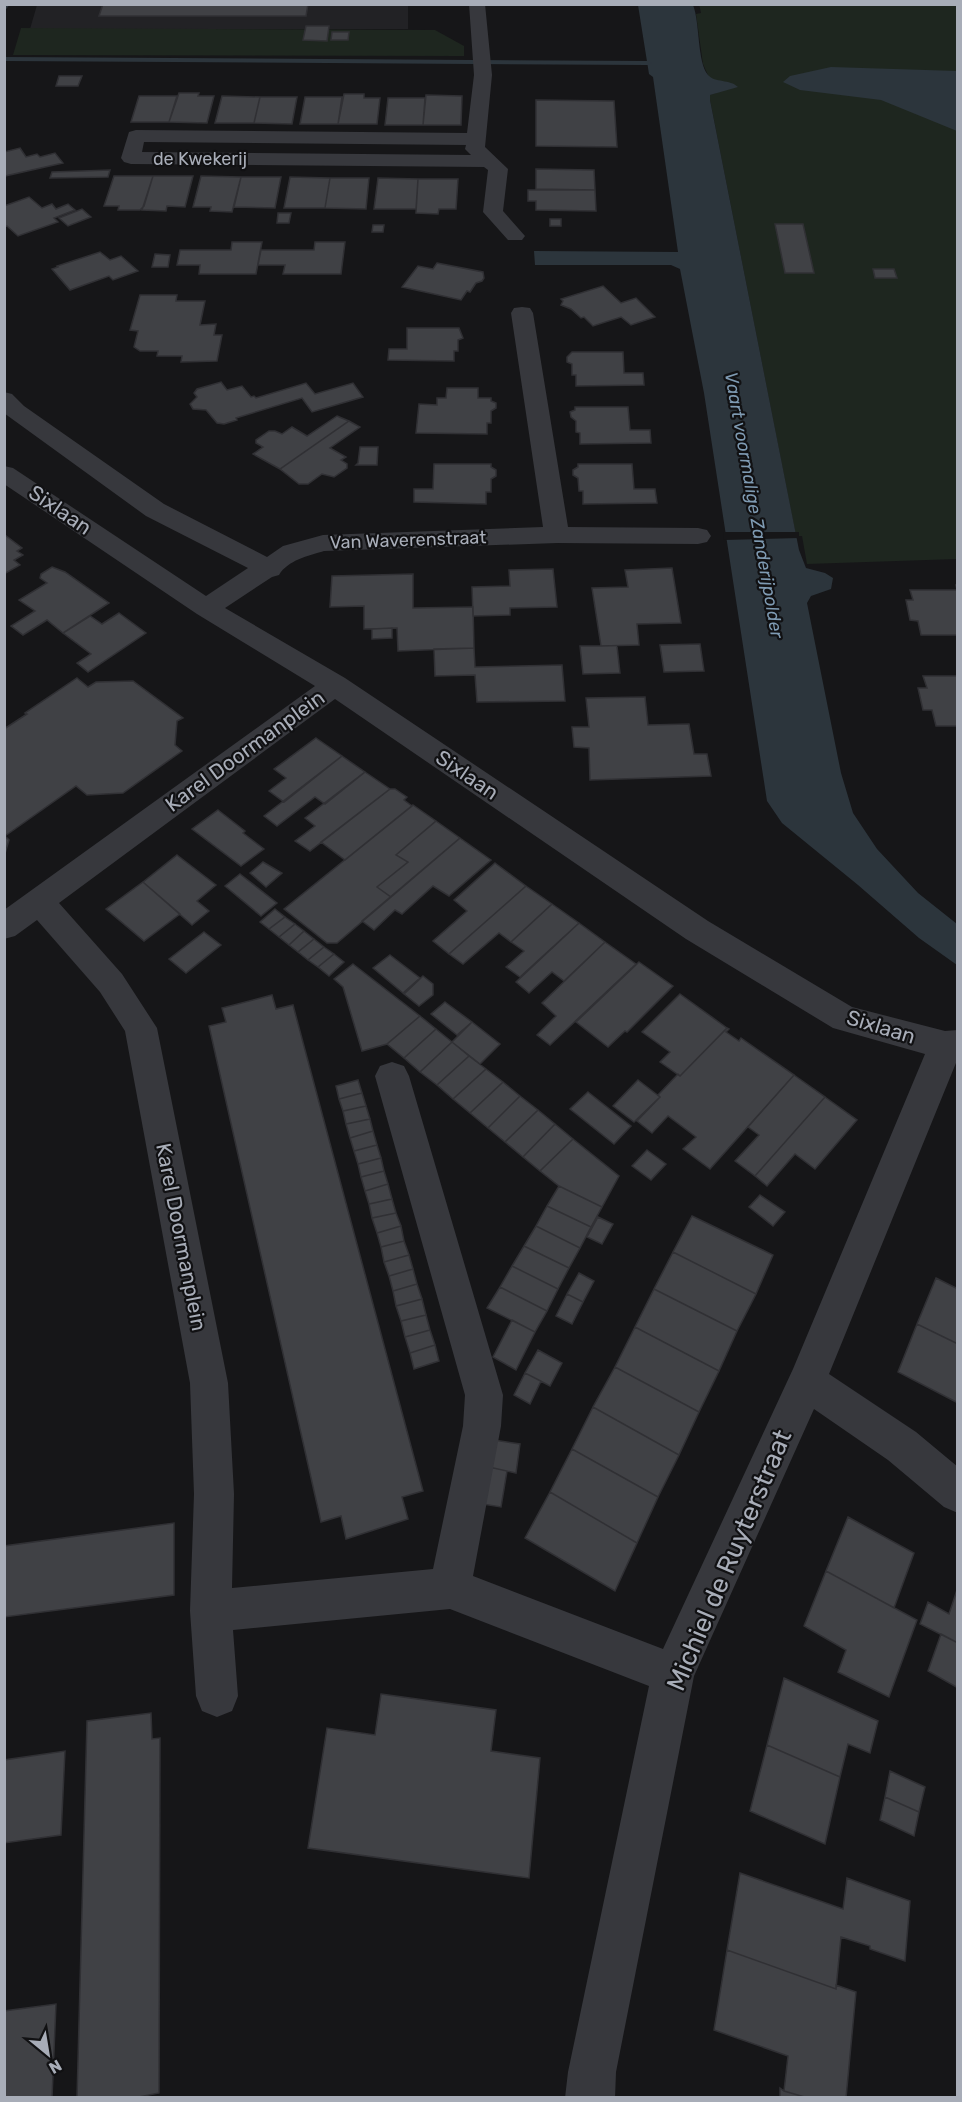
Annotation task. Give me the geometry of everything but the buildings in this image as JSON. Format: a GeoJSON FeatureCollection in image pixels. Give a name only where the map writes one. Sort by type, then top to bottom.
{"type":"FeatureCollection","features":[{"type":"Feature","properties":{"kind":"street"},"geometry":{"type":"LineString","coordinates":[[478,13],[479,47],[483,66],[475,149],[498,169],[493,212],[515,236]]}},
{"type":"Feature","properties":{"kind":"street","name":"de Kwekerij"},"geometry":{"type":"LineString","coordinates":[[475,139],[136,136],[131,159],[488,161]]}},
{"type":"Feature","properties":{"kind":"street"},"geometry":{"type":"LineString","coordinates":[[522,313],[557,535]]}},
{"type":"Feature","properties":{"kind":"street"},"geometry":{"type":"LineString","coordinates":[[4,399],[16,411],[155,510],[270,569]]}},
{"type":"Feature","properties":{"kind":"street","name":"Sixlaan"},"geometry":{"type":"LineString","coordinates":[[4,473],[206,608],[335,685],[697,930],[844,1018],[951,1045]]}},
{"type":"Feature","properties":{"kind":"street","name":"Van Waverenstraat"},"geometry":{"type":"LineString","coordinates":[[206,608],[270,569],[292,552],[323,543],[557,535],[698,536]]}},
{"type":"Feature","properties":{"kind":"street","name":"Karel Doormanplein"},"geometry":{"type":"LineString","coordinates":[[4,927],[335,685]]}},
{"type":"Feature","properties":{"kind":"street","name":"Karel Doormanplein"},"geometry":{"type":"LineString","coordinates":[[39,901],[111,982],[141,1028],[209,1383],[214,1494],[211,1611],[217,1696]]}},
{"type":"Feature","properties":{"kind":"street","name":"Michiel de Ruyterstraat"},"geometry":{"type":"LineString","coordinates":[[590,2097],[592,2072],[674,1674],[807,1382],[951,1045]]}},
{"type":"Feature","properties":{"kind":"street"},"geometry":{"type":"LineString","coordinates":[[392,1076],[484,1395],[482,1426],[450,1588]]}},
{"type":"Feature","properties":{"kind":"street"},"geometry":{"type":"LineString","coordinates":[[807,1382],[902,1446],[957,1493]]}},
{"type":"Feature","properties":{"kind":"street"},"geometry":{"type":"LineString","coordinates":[[211,1611],[450,1588],[674,1674]]}},
{"type":"Feature","properties":{"kind":"shaded area"},"geometry":{"type":"Polygon","coordinates":[[[699,4],[957,5],[957,559],[807,564],[802,536],[796,536],[710,100],[710,95],[716,93],[703,64],[696,14],[701,13],[699,4]]]}},
{"type":"Feature","properties":{"kind":"shaded area"},"geometry":{"type":"Polygon","coordinates":[[[37,5],[408,5],[408,29],[30,29],[37,5]]]}},
{"type":"Feature","properties":{"kind":"shaded area"},"geometry":{"type":"Polygon","coordinates":[[[21,28],[435,30],[464,46],[464,56],[13,55],[21,28]]]}},
{"type":"Feature","properties":{"kind":"water","name":"Vaart voormalige Zanderijpolder"},"geometry":{"type":"Polygon","coordinates":[[[638,5],[693,5],[704,69],[711,77],[738,87],[710,95],[710,100],[799,550],[806,568],[825,573],[833,578],[831,589],[811,596],[807,603],[841,773],[853,813],[877,849],[918,893],[957,924],[957,965],[919,938],[782,823],[767,801],[704,393],[680,269],[671,265],[535,265],[534,251],[678,252],[653,77],[649,74],[638,5]]]}},
{"type":"Feature","properties":{"kind":"water"},"geometry":{"type":"Polygon","coordinates":[[[831,67],[957,71],[957,131],[881,100],[800,90],[783,82],[790,76],[831,67]]]}},
{"type":"Feature","properties":{"kind":"pier"},"geometry":{"type":"Polygon","coordinates":[[[723,532],[799,532],[799,538],[724,540],[723,532]]]}},
{"type":"Feature","properties":{"kind":"waterway"},"geometry":{"type":"LineString","coordinates":[[4,10],[6,4]]}},
{"type":"Feature","properties":{"kind":"waterway"},"geometry":{"type":"LineString","coordinates":[[4,59],[648,63]]}}]}
